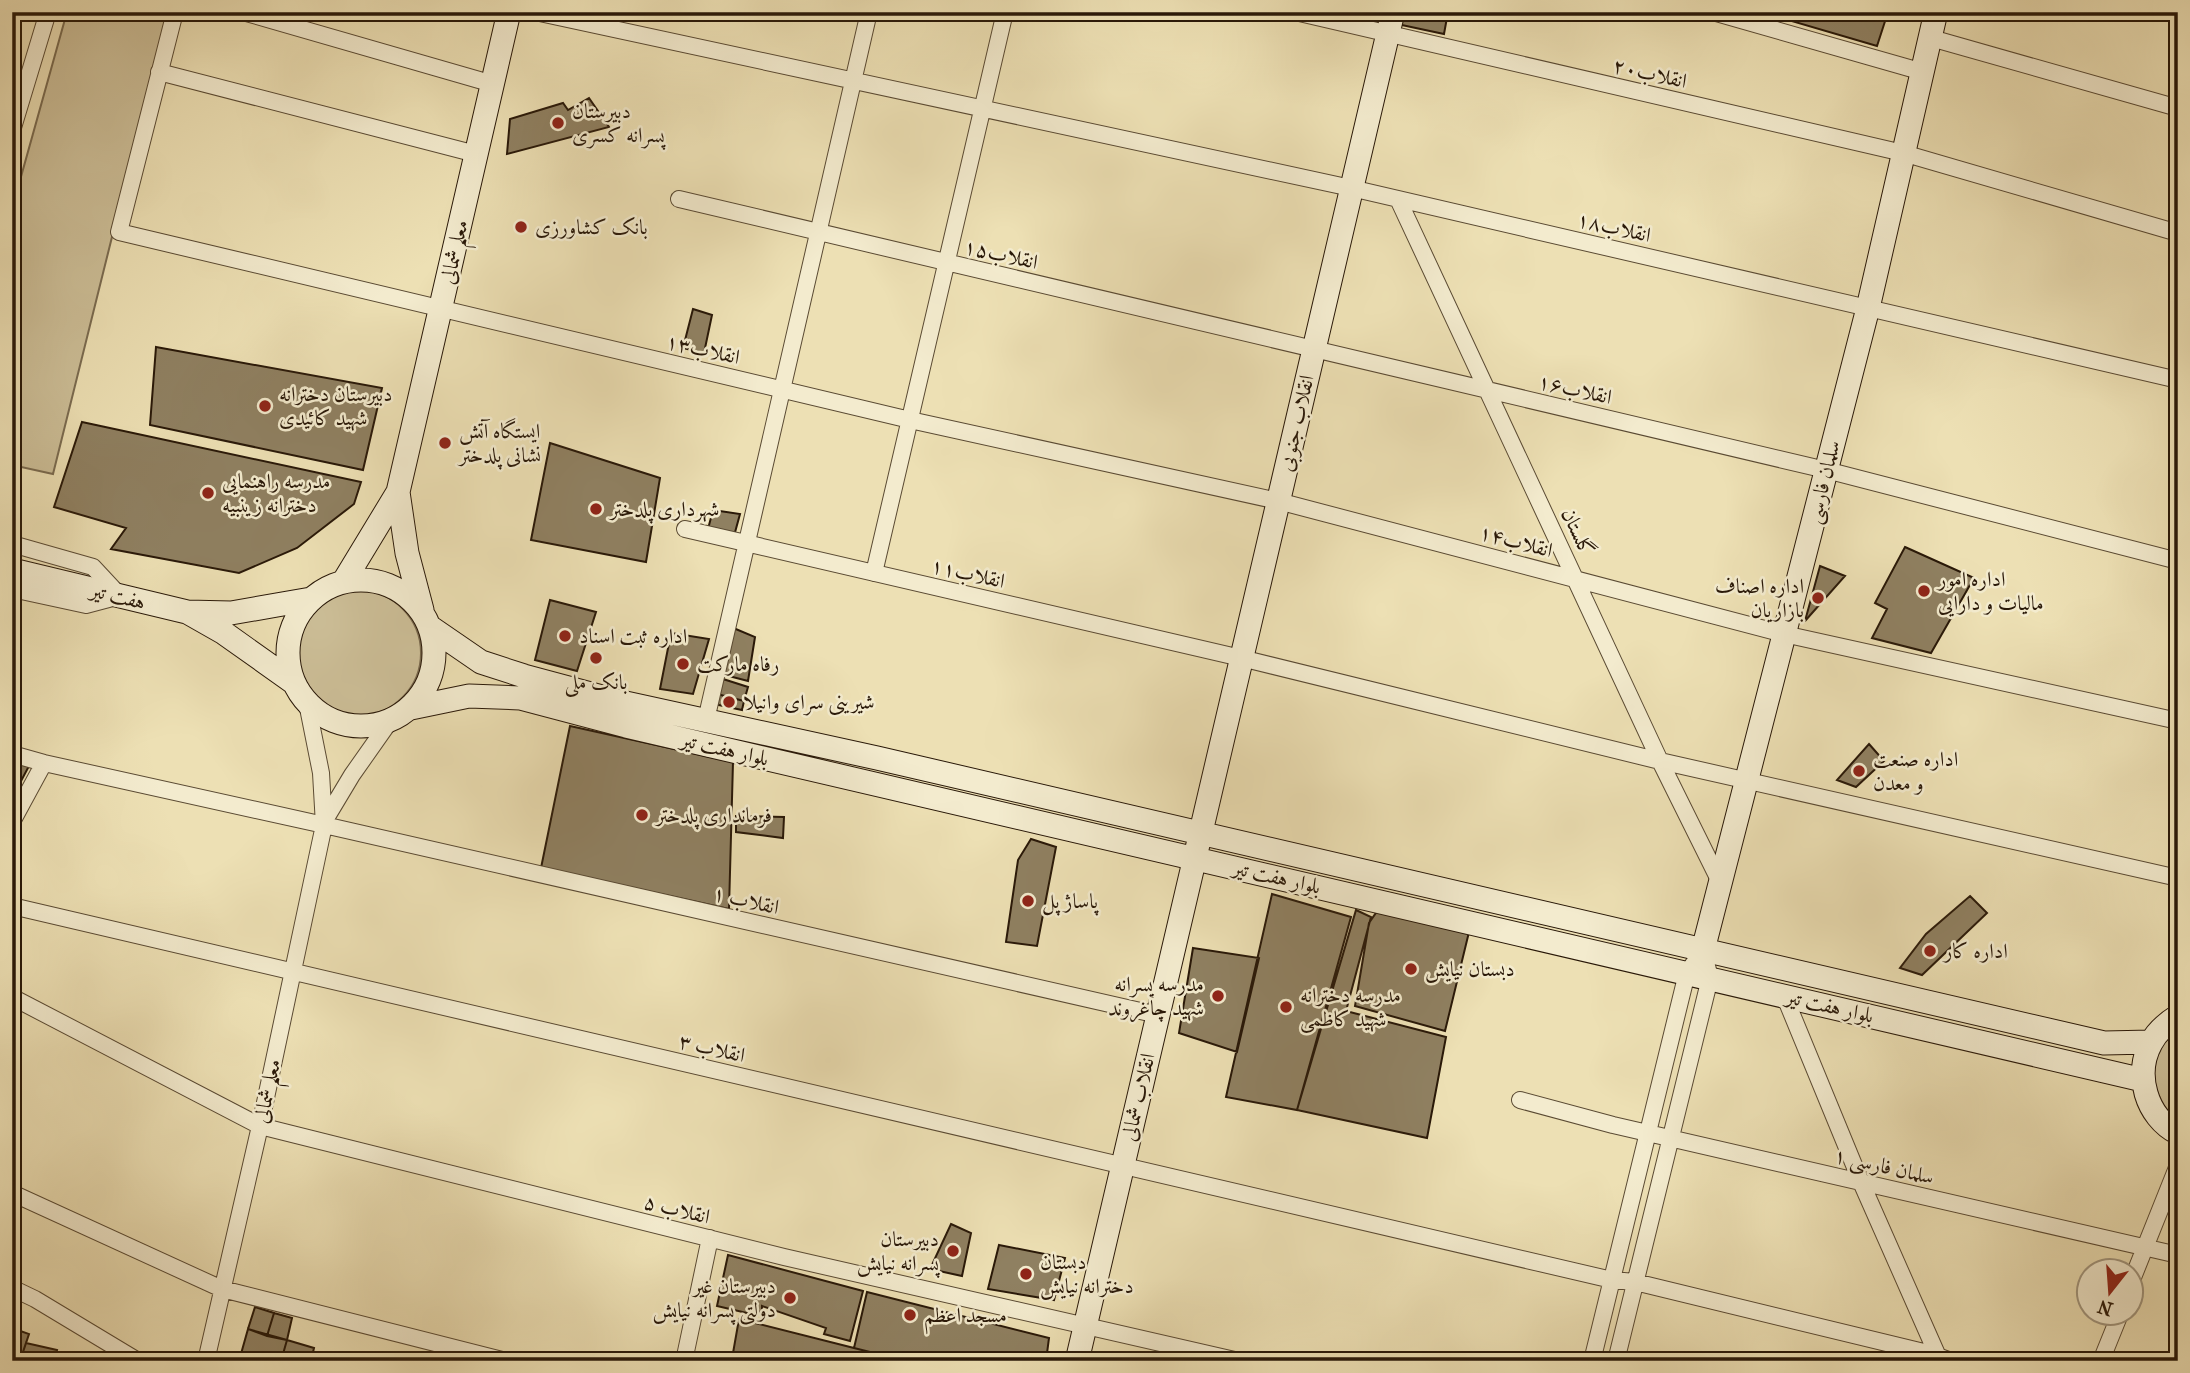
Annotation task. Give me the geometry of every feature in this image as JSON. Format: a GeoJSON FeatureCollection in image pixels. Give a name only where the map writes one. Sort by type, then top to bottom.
{"type":"FeatureCollection","features":[{"type":"Feature","properties":{"kind":"main road","name":"معلم شمالی"},"geometry":{"type":"LineString","coordinates":[[398,492],[509,12]]}},
{"type":"Feature","properties":{"kind":"main road","name":"سلمان فارسی"},"geometry":{"type":"LineString","coordinates":[[1703,950],[1868,308],[1936,12]]}},
{"type":"Feature","properties":{"kind":"main road","name":"انقلاب جنوبی"},"geometry":{"type":"LineString","coordinates":[[1200,833],[1390,22]]}},
{"type":"Feature","properties":{"kind":"main road"},"geometry":{"type":"LineString","coordinates":[[344,581],[398,492]]}},
{"type":"Feature","properties":{"kind":"main road"},"geometry":{"type":"LineString","coordinates":[[187,612],[234,639],[293,682],[307,703],[325,717],[346,725],[368,726],[390,721],[411,708],[425,691],[433,670],[435,648],[407,554],[398,492]]}},
{"type":"Feature","properties":{"kind":"main road","name":"هفت تیر"},"geometry":{"type":"LineString","coordinates":[[12,570],[187,612]]}},
{"type":"Feature","properties":{"kind":"main road"},"geometry":{"type":"LineString","coordinates":[[293,682],[288,660],[289,638],[297,616],[311,599],[327,588],[344,581],[367,580],[388,585],[408,596],[426,620]]}},
{"type":"Feature","properties":{"kind":"main road"},"geometry":{"type":"LineString","coordinates":[[187,612],[231,613],[311,599]]}},
{"type":"Feature","properties":{"kind":"main road","name":"بلوار هفت تیر"},"geometry":{"type":"LineString","coordinates":[[426,620],[481,662],[621,702],[2104,1043],[2151,1042]]}},
{"type":"Feature","properties":{"kind":"main road","name":"بلوار هفت تیر"},"geometry":{"type":"LineString","coordinates":[[411,708],[469,696],[520,698],[625,726],[2143,1080]]}},
{"type":"Feature","properties":{"kind":"main road","name":"انقلاب شمالی"},"geometry":{"type":"LineString","coordinates":[[1077,1361],[1200,833]]}},
{"type":"Feature","properties":{"kind":"main road"},"geometry":{"type":"LineString","coordinates":[[2178,1016],[2163,1026],[2151,1042],[2144,1060],[2143,1080],[2147,1099],[2157,1116],[2178,1133]]}},
{"type":"Feature","properties":{"kind":"street"},"geometry":{"type":"LineString","coordinates":[[12,131],[48,12]]}},
{"type":"Feature","properties":{"kind":"street"},"geometry":{"type":"LineString","coordinates":[[174,12],[159,72],[476,153]]}},
{"type":"Feature","properties":{"kind":"street"},"geometry":{"type":"LineString","coordinates":[[243,12],[492,84]]}},
{"type":"Feature","properties":{"kind":"street","name":"انقلاب۱۸"},"geometry":{"type":"LineString","coordinates":[[535,12],[1351,188],[2178,380]]}},
{"type":"Feature","properties":{"kind":"street"},"geometry":{"type":"LineString","coordinates":[[706,720],[869,12]]}},
{"type":"Feature","properties":{"kind":"street"},"geometry":{"type":"LineString","coordinates":[[874,573],[1005,12]]}},
{"type":"Feature","properties":{"kind":"street","name":"انقلاب۲۰"},"geometry":{"type":"LineString","coordinates":[[1295,12],[1390,22],[1903,153],[2178,233]]}},
{"type":"Feature","properties":{"kind":"street"},"geometry":{"type":"LineString","coordinates":[[1713,12],[1923,72]]}},
{"type":"Feature","properties":{"kind":"street"},"geometry":{"type":"LineString","coordinates":[[1930,38],[2178,108]]}},
{"type":"Feature","properties":{"kind":"street","name":"انقلاب۱۳"},"geometry":{"type":"LineString","coordinates":[[159,72],[119,232],[910,420],[1278,501]]}},
{"type":"Feature","properties":{"kind":"street","name":"انقلاب۱۵"},"geometry":{"type":"LineString","coordinates":[[679,199],[1314,349]]}},
{"type":"Feature","properties":{"kind":"street","name":"گلستان"},"geometry":{"type":"LineString","coordinates":[[1398,199],[1660,761],[1721,884]]}},
{"type":"Feature","properties":{"kind":"street","name":"انقلاب۱۶"},"geometry":{"type":"LineString","coordinates":[[1314,349],[1826,470],[2178,561]]}},
{"type":"Feature","properties":{"kind":"street","name":"انقلاب۱۴"},"geometry":{"type":"LineString","coordinates":[[1278,501],[1784,634],[2178,721]]}},
{"type":"Feature","properties":{"kind":"street","name":"انقلاب۱۱"},"geometry":{"type":"LineString","coordinates":[[685,529],[1241,658],[1660,761],[2178,878]]}},
{"type":"Feature","properties":{"kind":"street"},"geometry":{"type":"LineString","coordinates":[[12,544],[93,567],[120,596],[86,605],[12,589]]}},
{"type":"Feature","properties":{"kind":"street"},"geometry":{"type":"LineString","coordinates":[[307,703],[321,774],[325,822]]}},
{"type":"Feature","properties":{"kind":"street"},"geometry":{"type":"LineString","coordinates":[[325,822],[352,775],[390,721]]}},
{"type":"Feature","properties":{"kind":"street","name":"انقلاب ۱"},"geometry":{"type":"LineString","coordinates":[[12,754],[325,822],[1158,1015]]}},
{"type":"Feature","properties":{"kind":"street"},"geometry":{"type":"LineString","coordinates":[[12,822],[44,763]]}},
{"type":"Feature","properties":{"kind":"street","name":"معلم شمالی"},"geometry":{"type":"LineString","coordinates":[[206,1361],[325,822]]}},
{"type":"Feature","properties":{"kind":"street","name":"انقلاب ۳"},"geometry":{"type":"LineString","coordinates":[[12,906],[1612,1280],[1635,1282],[1943,1359]]}},
{"type":"Feature","properties":{"kind":"street"},"geometry":{"type":"LineString","coordinates":[[1591,1361],[1687,973],[1703,950]]}},
{"type":"Feature","properties":{"kind":"street"},"geometry":{"type":"LineString","coordinates":[[1616,1361],[1710,978],[1703,950]]}},
{"type":"Feature","properties":{"kind":"street"},"geometry":{"type":"LineString","coordinates":[[1784,995],[1861,1182],[1943,1359]]}},
{"type":"Feature","properties":{"kind":"street","name":"انقلاب ۵"},"geometry":{"type":"LineString","coordinates":[[12,998],[260,1126],[710,1238],[1239,1361]]}},
{"type":"Feature","properties":{"kind":"street","name":"سلمان فارسی ۱"},"geometry":{"type":"LineString","coordinates":[[1520,1100],[1671,1139],[2178,1255]]}},
{"type":"Feature","properties":{"kind":"street"},"geometry":{"type":"LineString","coordinates":[[2141,1258],[2178,1165]]}},
{"type":"Feature","properties":{"kind":"street"},"geometry":{"type":"LineString","coordinates":[[12,1193],[222,1289],[506,1361]]}},
{"type":"Feature","properties":{"kind":"street"},"geometry":{"type":"LineString","coordinates":[[684,1361],[710,1238]]}},
{"type":"Feature","properties":{"kind":"street"},"geometry":{"type":"LineString","coordinates":[[12,1288],[138,1361]]}},
{"type":"Feature","properties":{"kind":"street"},"geometry":{"type":"LineString","coordinates":[[2101,1361],[2114,1328]]}},
{"type":"Feature","properties":{"kind":"shaded area"},"geometry":{"type":"Polygon","coordinates":[[[67,12],[168,12],[53,474],[12,465],[12,209],[67,12]]]}},
{"type":"Feature","properties":{"kind":"shaded area"},"geometry":{"type":"Polygon","coordinates":[[[358,590],[382,594],[403,608],[417,629],[421,653],[417,677],[403,698],[382,712],[358,716],[334,712],[313,698],[299,677],[295,653],[299,629],[313,608],[334,594],[358,590]]]}},
{"type":"Feature","properties":{"kind":"shaded area"},"geometry":{"type":"Polygon","coordinates":[[[2178,1026],[2178,1121],[2169,1115],[2157,1099],[2151,1080],[2160,1043],[2178,1026]]]}},
{"type":"Feature","properties":{"kind":"building"},"geometry":{"type":"Polygon","coordinates":[[[1401,12],[1448,12],[1444,34],[1397,24],[1401,12]]]}},
{"type":"Feature","properties":{"kind":"building"},"geometry":{"type":"Polygon","coordinates":[[[1761,12],[1888,12],[1877,46],[1761,12]]]}},
{"type":"Feature","properties":{"kind":"building","name":"دبیرستان پسرانه کسری"},"geometry":{"type":"Polygon","coordinates":[[[589,98],[609,127],[507,154],[510,119],[563,103],[568,110],[589,98]]]}},
{"type":"Feature","properties":{"kind":"building"},"geometry":{"type":"Polygon","coordinates":[[[693,309],[712,315],[704,353],[683,348],[693,309]]]}},
{"type":"Feature","properties":{"kind":"building","name":"دبیرستان دخترانه شهید کائیدی"},"geometry":{"type":"Polygon","coordinates":[[[156,347],[382,388],[363,470],[150,425],[156,347]]]}},
{"type":"Feature","properties":{"kind":"building","name":"مدرسه راهنمایی دخترانه زینبیه"},"geometry":{"type":"Polygon","coordinates":[[[82,422],[361,482],[354,504],[297,548],[239,573],[111,549],[126,528],[54,507],[82,422]]]}},
{"type":"Feature","properties":{"kind":"building","name":"شهرداری پلدختر"},"geometry":{"type":"Polygon","coordinates":[[[550,443],[660,478],[646,562],[531,540],[550,443]]]}},
{"type":"Feature","properties":{"kind":"building"},"geometry":{"type":"Polygon","coordinates":[[[713,510],[740,514],[734,536],[708,529],[713,510]]]}},
{"type":"Feature","properties":{"kind":"building","name":"اداره امور مالیات و دارایی"},"geometry":{"type":"Polygon","coordinates":[[[1905,547],[1974,578],[1931,653],[1872,638],[1887,609],[1875,603],[1905,547]]]}},
{"type":"Feature","properties":{"kind":"building","name":"اداره اصناف بازاریان"},"geometry":{"type":"Polygon","coordinates":[[[1820,566],[1845,576],[1805,621],[1820,566]]]}},
{"type":"Feature","properties":{"kind":"building","name":"اداره ثبت اسناد"},"geometry":{"type":"Polygon","coordinates":[[[550,600],[596,612],[577,671],[535,660],[550,600]]]}},
{"type":"Feature","properties":{"kind":"building"},"geometry":{"type":"Polygon","coordinates":[[[731,627],[755,637],[748,681],[721,674],[731,627]]]}},
{"type":"Feature","properties":{"kind":"building","name":"رفاه مارکت"},"geometry":{"type":"Polygon","coordinates":[[[671,633],[709,639],[693,694],[660,689],[671,633]]]}},
{"type":"Feature","properties":{"kind":"building"},"geometry":{"type":"Polygon","coordinates":[[[723,679],[748,687],[744,701],[717,694],[723,679]]]}},
{"type":"Feature","properties":{"kind":"building","name":"شیرینی سرای وانیلا"},"geometry":{"type":"Polygon","coordinates":[[[717,694],[744,701],[742,710],[714,704],[717,694]]]}},
{"type":"Feature","properties":{"kind":"building","name":"فرمانداری پلدختر"},"geometry":{"type":"Polygon","coordinates":[[[570,726],[733,762],[729,909],[541,868],[570,726]]]}},
{"type":"Feature","properties":{"kind":"building","name":"اداره صنعت و معدن"},"geometry":{"type":"Polygon","coordinates":[[[1869,744],[1884,761],[1856,787],[1837,780],[1869,744]]]}},
{"type":"Feature","properties":{"kind":"building"},"geometry":{"type":"Polygon","coordinates":[[[12,762],[29,766],[12,798],[12,762]]]}},
{"type":"Feature","properties":{"kind":"building"},"geometry":{"type":"Polygon","coordinates":[[[736,816],[784,817],[783,838],[736,832],[736,816]]]}},
{"type":"Feature","properties":{"kind":"building","name":"پاساژ پل"},"geometry":{"type":"Polygon","coordinates":[[[1031,839],[1056,847],[1037,946],[1006,942],[1018,860],[1031,839]]]}},
{"type":"Feature","properties":{"kind":"building","name":"مدرسه دخترانه شهید کاظمی"},"geometry":{"type":"Polygon","coordinates":[[[1272,894],[1351,917],[1297,1110],[1226,1097],[1272,894]]]}},
{"type":"Feature","properties":{"kind":"building","name":"اداره کار"},"geometry":{"type":"Polygon","coordinates":[[[1970,896],[1987,913],[1922,975],[1900,968],[1926,934],[1970,896]]]}},
{"type":"Feature","properties":{"kind":"building"},"geometry":{"type":"Polygon","coordinates":[[[1356,910],[1371,917],[1346,1011],[1446,1037],[1427,1138],[1297,1110],[1356,910]]]}},
{"type":"Feature","properties":{"kind":"building","name":"دبستان نیایش"},"geometry":{"type":"Polygon","coordinates":[[[1378,910],[1469,932],[1445,1031],[1355,1006],[1369,923],[1378,910]]]}},
{"type":"Feature","properties":{"kind":"building","name":"مدرسه پسرانه شهید چاغروند"},"geometry":{"type":"Polygon","coordinates":[[[1193,948],[1259,958],[1237,1052],[1179,1033],[1193,948]]]}},
{"type":"Feature","properties":{"kind":"building","name":"دبیرستان پسرانه نیایش"},"geometry":{"type":"Polygon","coordinates":[[[951,1224],[971,1233],[962,1276],[930,1269],[951,1224]]]}},
{"type":"Feature","properties":{"kind":"building","name":"دبستان دخترانه نیایش"},"geometry":{"type":"Polygon","coordinates":[[[999,1245],[1065,1258],[1054,1300],[988,1289],[999,1245]]]}},
{"type":"Feature","properties":{"kind":"building","name":"دبیرستان غیر دولتی پسرانه نیایش"},"geometry":{"type":"Polygon","coordinates":[[[728,1255],[863,1291],[850,1341],[824,1334],[826,1328],[762,1306],[762,1311],[751,1314],[717,1306],[728,1255]]]}},
{"type":"Feature","properties":{"kind":"building","name":"مسجد اعظم"},"geometry":{"type":"Polygon","coordinates":[[[867,1292],[1049,1338],[1046,1361],[906,1361],[854,1348],[867,1292]]]}},
{"type":"Feature","properties":{"kind":"building"},"geometry":{"type":"Polygon","coordinates":[[[255,1307],[274,1313],[267,1336],[248,1329],[255,1307]]]}},
{"type":"Feature","properties":{"kind":"building"},"geometry":{"type":"Polygon","coordinates":[[[274,1313],[292,1318],[287,1340],[267,1336],[274,1313]]]}},
{"type":"Feature","properties":{"kind":"building"},"geometry":{"type":"Polygon","coordinates":[[[739,1319],[906,1361],[746,1361],[747,1357],[733,1353],[739,1319]]]}},
{"type":"Feature","properties":{"kind":"building"},"geometry":{"type":"Polygon","coordinates":[[[12,1328],[29,1334],[20,1361],[12,1361],[12,1328]]]}},
{"type":"Feature","properties":{"kind":"building"},"geometry":{"type":"Polygon","coordinates":[[[248,1329],[287,1340],[281,1361],[239,1361],[248,1329]]]}},
{"type":"Feature","properties":{"kind":"building"},"geometry":{"type":"Polygon","coordinates":[[[287,1340],[314,1348],[311,1361],[281,1361],[287,1340]]]}},
{"type":"Feature","properties":{"kind":"building"},"geometry":{"type":"Polygon","coordinates":[[[26,1343],[57,1350],[54,1361],[20,1361],[26,1343]]]}},
{"type":"Feature","properties":{"kind":"place","name":"دبیرستان پسرانه کسری"},"geometry":{"type":"Point","coordinates":[558,123]}},
{"type":"Feature","properties":{"kind":"place","name":"بانک کشاورزی"},"geometry":{"type":"Point","coordinates":[521,227]}},
{"type":"Feature","properties":{"kind":"place","name":"دبیرستان دخترانه شهید کائیدی"},"geometry":{"type":"Point","coordinates":[265,406]}},
{"type":"Feature","properties":{"kind":"place","name":"ایستگاه آتش نشانی پلدختر"},"geometry":{"type":"Point","coordinates":[445,443]}},
{"type":"Feature","properties":{"kind":"place","name":"مدرسه راهنمایی دخترانه زینبیه"},"geometry":{"type":"Point","coordinates":[208,493]}},
{"type":"Feature","properties":{"kind":"place","name":"شهرداری پلدختر"},"geometry":{"type":"Point","coordinates":[596,509]}},
{"type":"Feature","properties":{"kind":"place","name":"اداره امور مالیات و دارایی"},"geometry":{"type":"Point","coordinates":[1924,591]}},
{"type":"Feature","properties":{"kind":"place","name":"اداره اصناف بازاریان"},"geometry":{"type":"Point","coordinates":[1818,598]}},
{"type":"Feature","properties":{"kind":"place","name":"اداره ثبت اسناد"},"geometry":{"type":"Point","coordinates":[565,636]}},
{"type":"Feature","properties":{"kind":"place","name":"بانک ملی"},"geometry":{"type":"Point","coordinates":[596,658]}},
{"type":"Feature","properties":{"kind":"place","name":"رفاه مارکت"},"geometry":{"type":"Point","coordinates":[683,664]}},
{"type":"Feature","properties":{"kind":"place","name":"شیرینی سرای وانیلا"},"geometry":{"type":"Point","coordinates":[729,702]}},
{"type":"Feature","properties":{"kind":"place","name":"اداره صنعت و معدن"},"geometry":{"type":"Point","coordinates":[1859,771]}},
{"type":"Feature","properties":{"kind":"place","name":"فرمانداری پلدختر"},"geometry":{"type":"Point","coordinates":[642,815]}},
{"type":"Feature","properties":{"kind":"place","name":"پاساژ پل"},"geometry":{"type":"Point","coordinates":[1028,901]}},
{"type":"Feature","properties":{"kind":"place","name":"اداره کار"},"geometry":{"type":"Point","coordinates":[1930,951]}},
{"type":"Feature","properties":{"kind":"place","name":"دبستان نیایش"},"geometry":{"type":"Point","coordinates":[1411,969]}},
{"type":"Feature","properties":{"kind":"place","name":"مدرسه پسرانه شهید چاغروند"},"geometry":{"type":"Point","coordinates":[1218,996]}},
{"type":"Feature","properties":{"kind":"place","name":"مدرسه دخترانه شهید کاظمی"},"geometry":{"type":"Point","coordinates":[1286,1007]}},
{"type":"Feature","properties":{"kind":"place","name":"دبیرستان پسرانه نیایش"},"geometry":{"type":"Point","coordinates":[953,1251]}},
{"type":"Feature","properties":{"kind":"place","name":"دبستان دخترانه نیایش"},"geometry":{"type":"Point","coordinates":[1026,1274]}},
{"type":"Feature","properties":{"kind":"place","name":"دبیرستان غیر دولتی پسرانه نیایش"},"geometry":{"type":"Point","coordinates":[790,1298]}},
{"type":"Feature","properties":{"kind":"place","name":"مسجد اعظم"},"geometry":{"type":"Point","coordinates":[910,1315]}}]}
